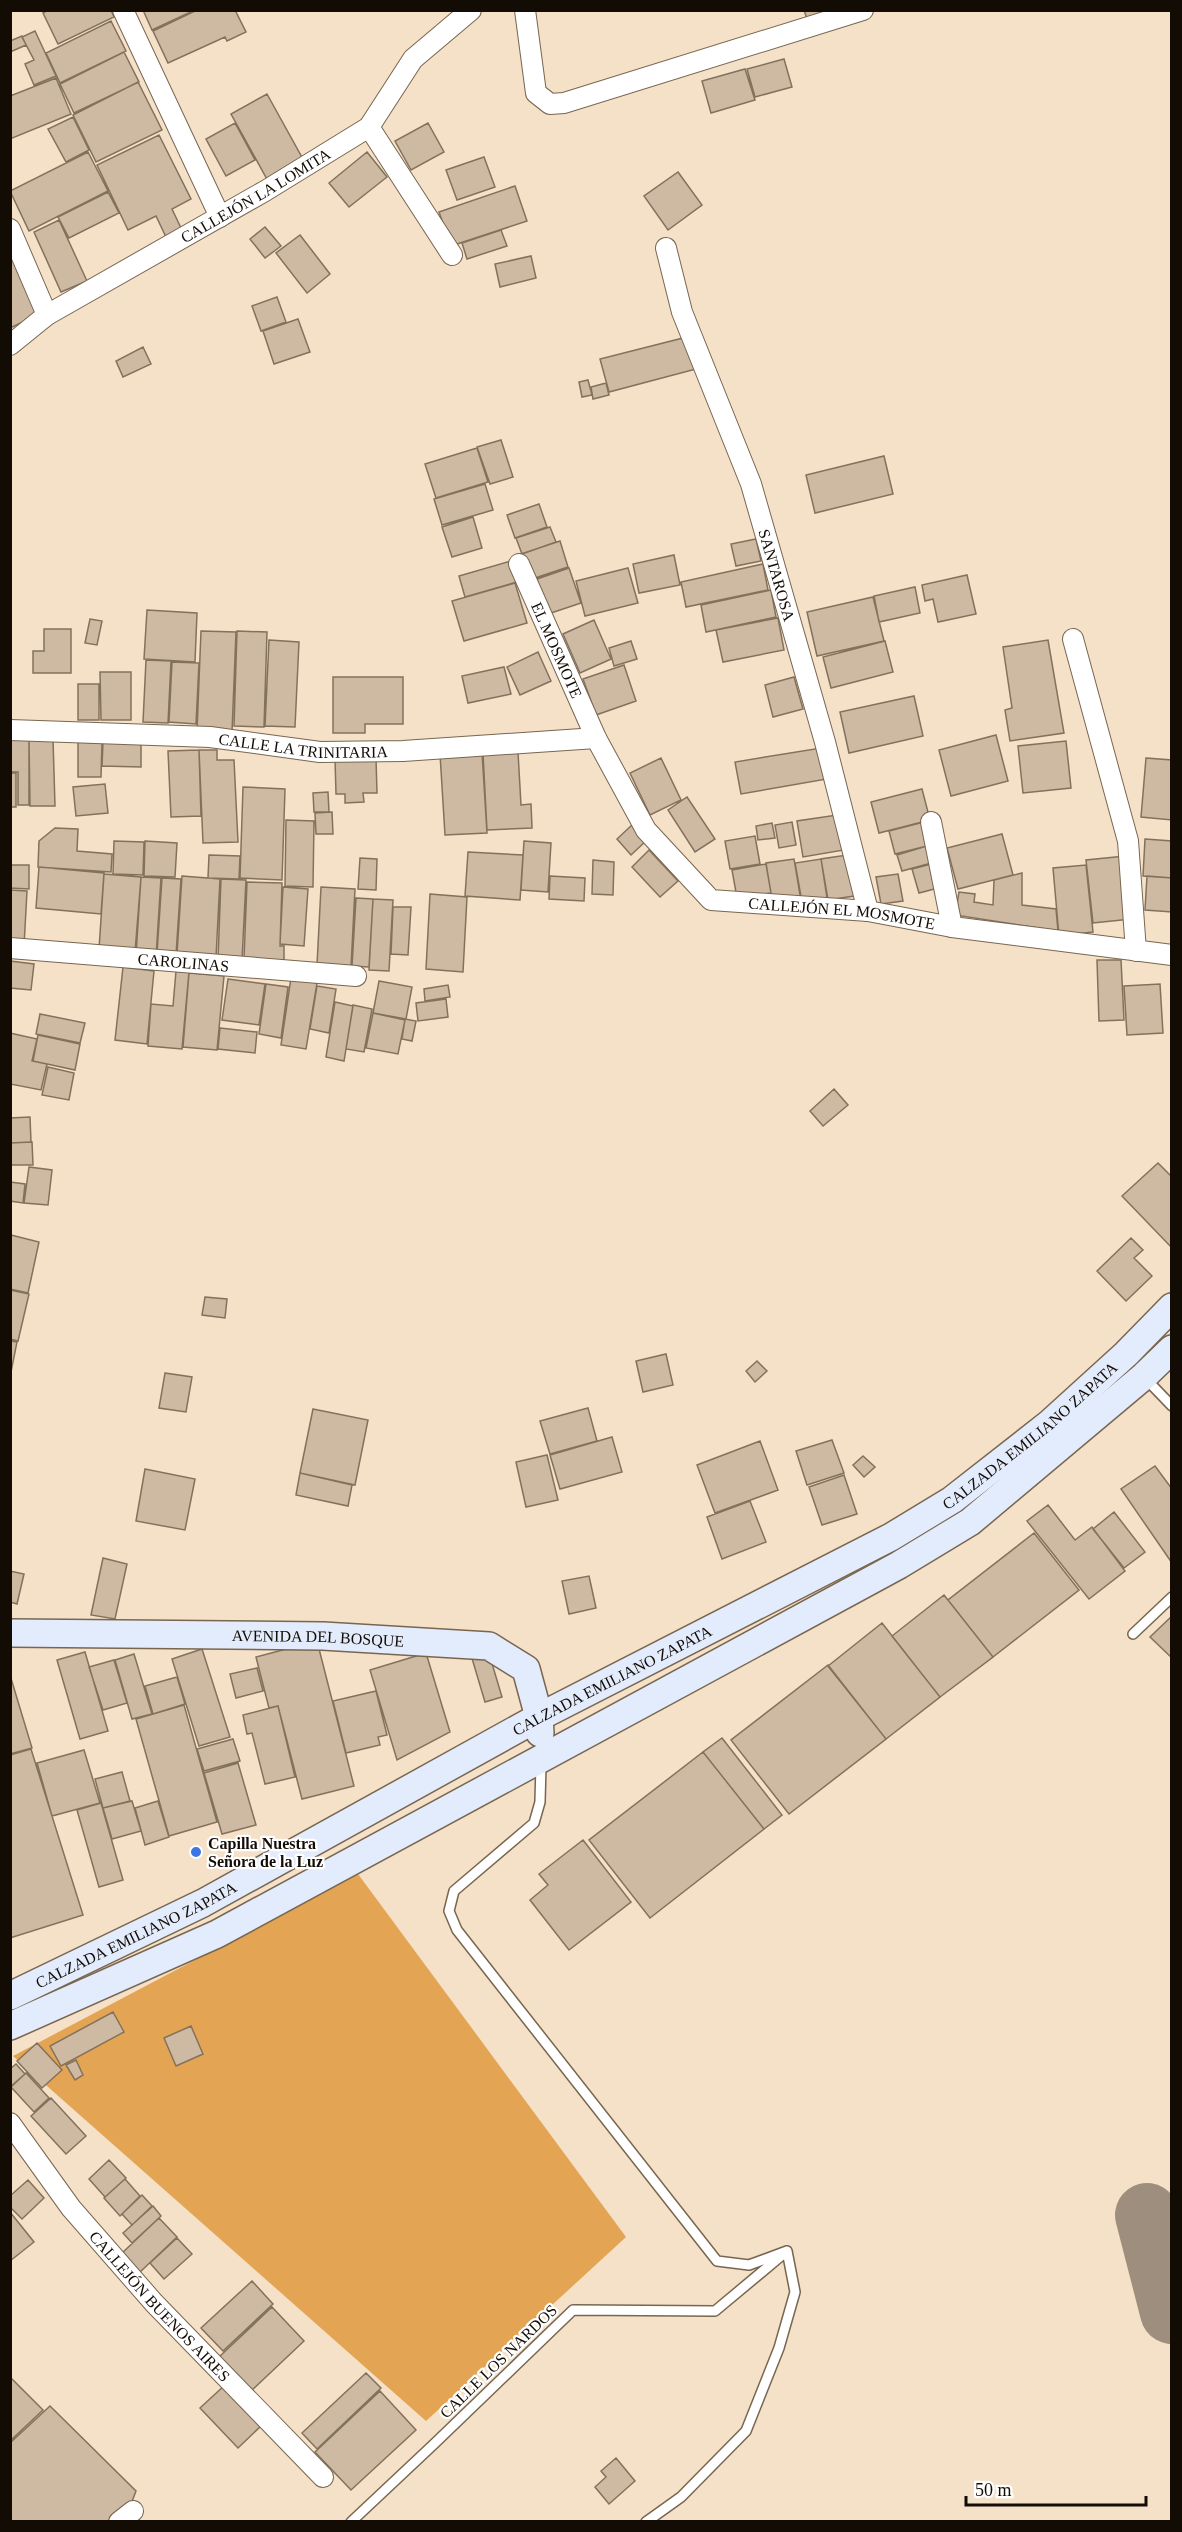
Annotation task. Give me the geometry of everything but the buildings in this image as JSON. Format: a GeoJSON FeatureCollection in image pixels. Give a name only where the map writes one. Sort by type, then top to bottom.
{"type":"FeatureCollection","features":[{"type":"Feature","properties":{"kind":"main road","name":"CALZADA EMILIANO ZAPATA"},"geometry":{"type":"LineString","coordinates":[[10,1996],[203,1903],[539,1717],[891,1537],[952,1500],[1049,1424],[1126,1354],[1172,1307]]}},
{"type":"Feature","properties":{"kind":"main road","name":"CALZADA EMILIANO ZAPATA"},"geometry":{"type":"LineString","coordinates":[[10,2026],[217,1934],[898,1564],[970,1522],[1144,1376],[1172,1349]]}},
{"type":"Feature","properties":{"kind":"main road","name":"AVENIDA DEL BOSQUE"},"geometry":{"type":"LineString","coordinates":[[10,1633],[323,1636],[489,1646],[526,1669],[539,1717],[541,1758]]}},
{"type":"Feature","properties":{"kind":"street"},"geometry":{"type":"LineString","coordinates":[[123,10],[220,217]]}},
{"type":"Feature","properties":{"kind":"street","name":"CALLEJÓN LA LOMITA"},"geometry":{"type":"LineString","coordinates":[[10,345],[47,315],[220,217],[369,127],[412,59],[471,10]]}},
{"type":"Feature","properties":{"kind":"street"},"geometry":{"type":"LineString","coordinates":[[525,10],[536,93],[550,104],[575,99],[863,10]]}},
{"type":"Feature","properties":{"kind":"street"},"geometry":{"type":"LineString","coordinates":[[369,127],[452,255]]}},
{"type":"Feature","properties":{"kind":"street"},"geometry":{"type":"LineString","coordinates":[[10,229],[47,315]]}},
{"type":"Feature","properties":{"kind":"street","name":"SANTAROSA"},"geometry":{"type":"LineString","coordinates":[[666,248],[682,312],[752,483],[825,742],[868,911]]}},
{"type":"Feature","properties":{"kind":"street","name":"EL MOSMOTE"},"geometry":{"type":"LineString","coordinates":[[519,564],[596,738]]}},
{"type":"Feature","properties":{"kind":"street"},"geometry":{"type":"LineString","coordinates":[[1073,639],[1128,842],[1136,951]]}},
{"type":"Feature","properties":{"kind":"street","name":"CALLE LA TRINITARIA"},"geometry":{"type":"LineString","coordinates":[[10,730],[210,737],[320,752],[403,751],[596,738]]}},
{"type":"Feature","properties":{"kind":"street","name":"CALLEJÓN EL MOSMOTE"},"geometry":{"type":"LineString","coordinates":[[596,738],[646,830],[711,900],[868,911],[952,927],[1172,955]]}},
{"type":"Feature","properties":{"kind":"street"},"geometry":{"type":"LineString","coordinates":[[931,822],[952,927]]}},
{"type":"Feature","properties":{"kind":"street","name":"CAROLINAS"},"geometry":{"type":"LineString","coordinates":[[10,948],[356,976]]}},
{"type":"Feature","properties":{"kind":"street","name":"CALLEJÓN BUENOS AIRES"},"geometry":{"type":"LineString","coordinates":[[10,2123],[71,2208],[154,2303],[323,2478]]}},
{"type":"Feature","properties":{"kind":"lane"},"geometry":{"type":"LineString","coordinates":[[1144,1376],[1172,1406]]}},
{"type":"Feature","properties":{"kind":"lane"},"geometry":{"type":"LineString","coordinates":[[1133,1634],[1172,1597]]}},
{"type":"Feature","properties":{"kind":"lane"},"geometry":{"type":"LineString","coordinates":[[541,1758],[540,1802],[534,1823],[454,1891],[448,1911],[457,1930],[717,2261],[749,2265],[787,2251],[795,2292],[779,2348],[746,2431],[681,2498],[646,2522]]}},
{"type":"Feature","properties":{"kind":"lane","name":"CALLE LOS NARDOS"},"geometry":{"type":"LineString","coordinates":[[351,2522],[573,2310],[715,2311],[787,2251]]}},
{"type":"Feature","properties":{"kind":"shaded area"},"geometry":{"type":"Polygon","coordinates":[[[358,1874],[626,2237],[426,2421],[13,2056],[358,1874]]]}},
{"type":"Feature","properties":{"kind":"taxiway"},"geometry":{"type":"LineString","coordinates":[[1147,2215],[1172,2312]]}},
{"type":"Feature","properties":{"kind":"place","name":"Capilla Nuestra Señora de la Luz"},"geometry":{"type":"Point","coordinates":[196,1852]}}]}
